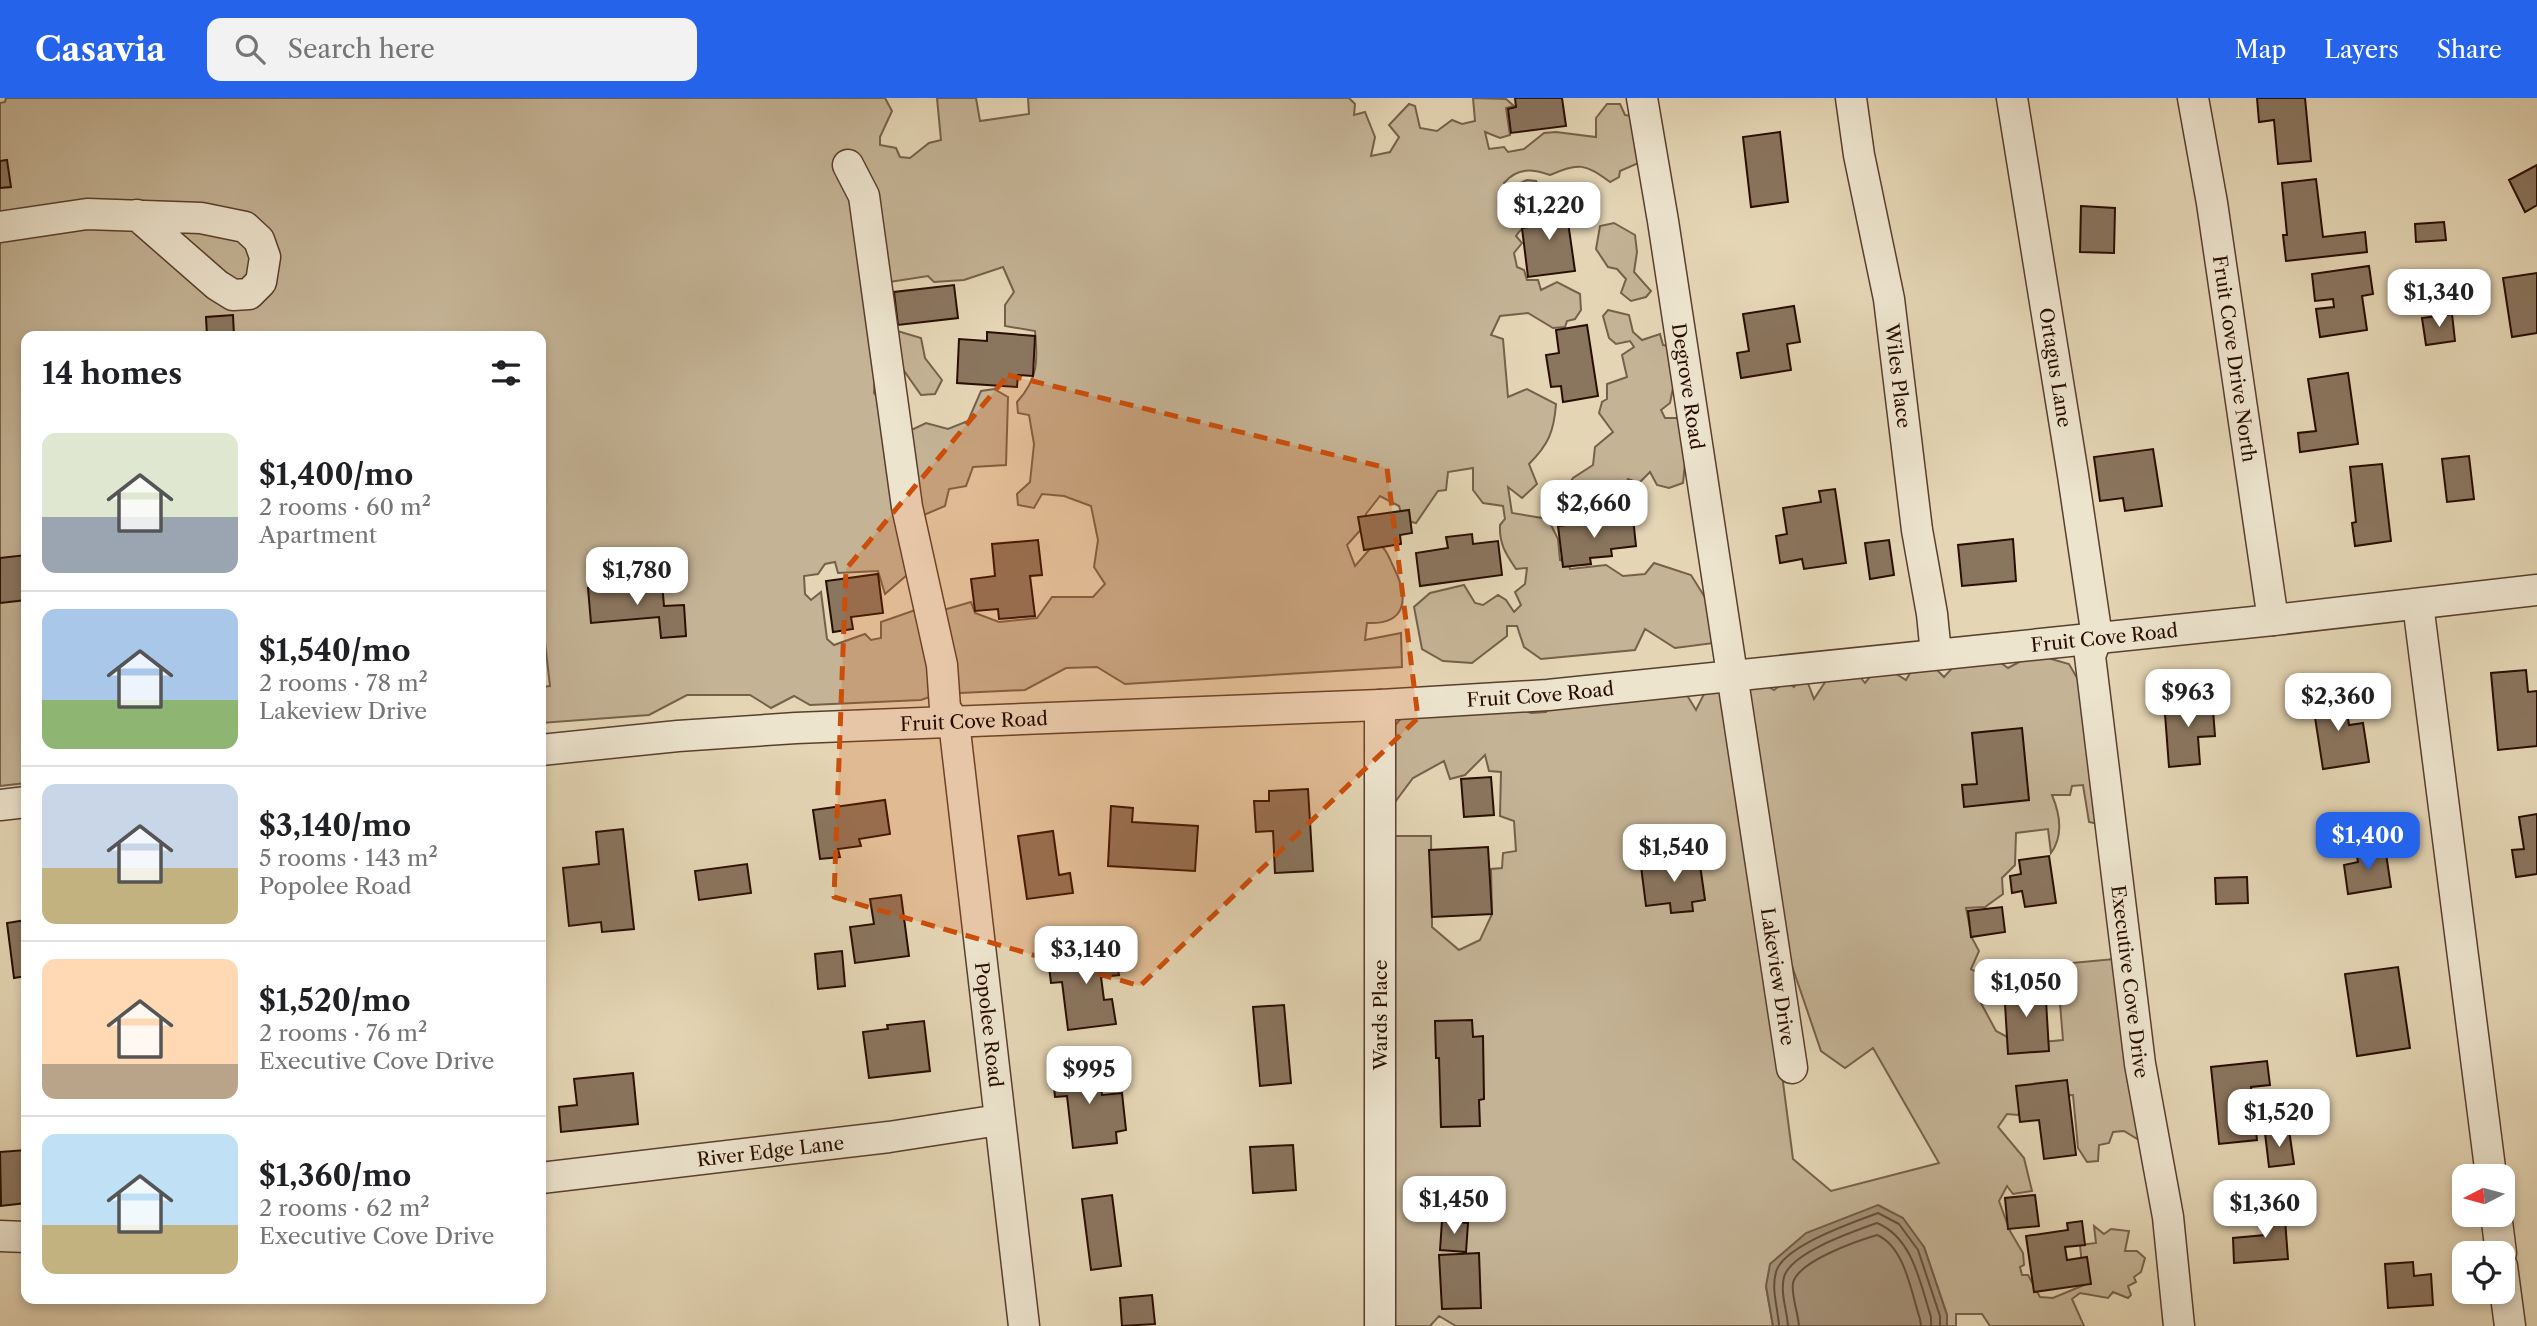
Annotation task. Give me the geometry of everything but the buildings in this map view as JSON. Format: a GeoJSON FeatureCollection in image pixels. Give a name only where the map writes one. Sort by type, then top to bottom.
{"type":"FeatureCollection","features":[{"type":"Feature","properties":{"kind":"street","name":"Degrove Road"},"geometry":{"type":"LineString","coordinates":[[1642,98],[1733,676]]}},
{"type":"Feature","properties":{"kind":"street","name":"Wiles Place"},"geometry":{"type":"LineString","coordinates":[[1851,98],[1859,155],[1889,299],[1917,530],[1932,614],[1936,654]]}},
{"type":"Feature","properties":{"kind":"street","name":"Ortagus Lane"},"geometry":{"type":"LineString","coordinates":[[2012,98],[2097,637]]}},
{"type":"Feature","properties":{"kind":"street","name":"Fruit Cove Drive North"},"geometry":{"type":"LineString","coordinates":[[2193,98],[2214,216],[2273,620]]}},
{"type":"Feature","properties":{"kind":"street","name":"Popolee Road"},"geometry":{"type":"LineString","coordinates":[[848,165],[864,196],[907,507],[942,665],[945,708],[954,722],[1024,1326]]}},
{"type":"Feature","properties":{"kind":"street"},"geometry":{"type":"LineString","coordinates":[[0,227],[87,214],[137,215]]}},
{"type":"Feature","properties":{"kind":"street","name":"Fruit Cove Road"},"geometry":{"type":"LineString","coordinates":[[546,750],[744,732],[1380,705],[1548,695],[2537,590]]}},
{"type":"Feature","properties":{"kind":"street"},"geometry":{"type":"LineString","coordinates":[[2418,604],[2489,1164]]}},
{"type":"Feature","properties":{"kind":"street","name":"Executive Cove Drive"},"geometry":{"type":"LineString","coordinates":[[2097,637],[2090,657],[2114,868],[2140,1064],[2168,1217],[2179,1326]]}},
{"type":"Feature","properties":{"kind":"street","name":"Lakeview Drive"},"geometry":{"type":"LineString","coordinates":[[1733,676],[1792,1068]]}},
{"type":"Feature","properties":{"kind":"street","name":"Wards Place"},"geometry":{"type":"LineString","coordinates":[[1380,705],[1380,1326]]}},
{"type":"Feature","properties":{"kind":"street"},"geometry":{"type":"LineString","coordinates":[[0,805],[21,803]]}},
{"type":"Feature","properties":{"kind":"street","name":"River Edge Lane"},"geometry":{"type":"LineString","coordinates":[[546,1177],[889,1137],[999,1120]]}},
{"type":"Feature","properties":{"kind":"street"},"geometry":{"type":"LineString","coordinates":[[0,1236],[21,1237]]}},
{"type":"Feature","properties":{"kind":"street"},"geometry":{"type":"LineString","coordinates":[[2507,1304],[2510,1326]]}},
{"type":"Feature","properties":{"kind":"highlighted area"},"geometry":{"type":"Polygon","coordinates":[[[1008,375],[1387,468],[1418,718],[1140,986],[834,897],[846,569],[1008,375]]]}},
{"type":"Feature","properties":{"kind":"shaded area"},"geometry":{"type":"Polygon","coordinates":[[[6,98],[885,98],[892,111],[880,137],[880,145],[896,148],[900,157],[910,158],[929,143],[941,140],[937,98],[976,98],[980,121],[1029,114],[1028,98],[1349,98],[1355,104],[1354,115],[1365,112],[1375,137],[1371,156],[1390,152],[1399,137],[1389,125],[1409,104],[1415,106],[1420,128],[1437,131],[1452,120],[1462,124],[1475,121],[1473,98],[1506,99],[1514,106],[1506,108],[1510,135],[1500,138],[1485,132],[1489,149],[1504,147],[1508,152],[1524,149],[1544,133],[1596,137],[1596,118],[1607,104],[1620,104],[1625,115],[1633,116],[1641,162],[1620,171],[1619,177],[1610,182],[1588,168],[1575,167],[1550,175],[1537,171],[1520,172],[1504,183],[1510,188],[1527,180],[1536,181],[1543,194],[1516,236],[1522,243],[1514,253],[1517,267],[1524,270],[1527,280],[1538,280],[1541,290],[1557,282],[1580,294],[1581,310],[1575,319],[1567,321],[1565,327],[1553,328],[1528,313],[1500,316],[1491,335],[1503,339],[1508,397],[1527,389],[1556,404],[1549,437],[1529,464],[1537,484],[1522,498],[1508,487],[1512,513],[1548,519],[1558,539],[1560,560],[1568,561],[1570,569],[1606,565],[1623,576],[1645,574],[1654,563],[1691,575],[1711,607],[1714,643],[1675,648],[1645,629],[1635,650],[1541,659],[1524,647],[1517,626],[1507,626],[1507,636],[1472,663],[1443,661],[1422,649],[1414,607],[1430,593],[1464,585],[1475,603],[1483,605],[1498,595],[1506,600],[1514,612],[1521,605],[1515,592],[1525,584],[1527,568],[1516,569],[1506,553],[1500,532],[1500,525],[1505,519],[1503,506],[1483,503],[1473,490],[1473,468],[1448,472],[1446,490],[1438,491],[1416,523],[1403,520],[1399,506],[1380,496],[1366,514],[1365,525],[1347,545],[1355,566],[1376,542],[1385,550],[1399,579],[1403,599],[1401,608],[1390,619],[1367,623],[1365,640],[1401,633],[1402,667],[1125,684],[1097,667],[1066,668],[1025,690],[938,694],[921,700],[810,705],[794,696],[771,708],[750,695],[687,695],[649,715],[546,723],[546,686],[550,686],[546,651],[546,331],[21,331],[21,784],[0,786],[0,103],[5,102],[6,98]],[[1003,267],[964,280],[934,282],[928,276],[889,282],[894,330],[921,338],[925,358],[942,380],[935,394],[921,395],[902,368],[875,369],[874,393],[905,433],[926,423],[948,429],[968,421],[981,391],[994,389],[1008,397],[1006,465],[973,467],[966,486],[949,489],[945,506],[919,517],[907,575],[885,594],[878,571],[838,573],[835,562],[825,564],[818,574],[804,576],[805,594],[811,600],[821,592],[827,639],[834,645],[865,634],[871,640],[881,638],[881,622],[921,608],[940,611],[971,602],[975,613],[999,622],[1037,618],[1052,597],[1093,597],[1105,584],[1094,567],[1098,540],[1091,506],[1064,496],[1042,494],[1034,508],[1018,505],[1017,494],[1030,482],[1034,444],[1029,415],[1018,413],[1017,402],[1033,377],[1035,331],[1005,326],[1005,305],[1014,292],[1003,267]]]}},
{"type":"Feature","properties":{"kind":"shaded area"},"geometry":{"type":"Polygon","coordinates":[[[1614,223],[1635,235],[1637,252],[1634,272],[1651,291],[1646,297],[1631,301],[1621,293],[1626,279],[1617,269],[1608,267],[1596,249],[1600,226],[1614,223]]]}},
{"type":"Feature","properties":{"kind":"shaded area"},"geometry":{"type":"Polygon","coordinates":[[[1608,310],[1629,315],[1633,332],[1642,340],[1660,334],[1663,345],[1669,346],[1674,383],[1670,403],[1661,410],[1665,418],[1681,418],[1686,453],[1683,483],[1669,488],[1657,485],[1650,472],[1639,483],[1628,479],[1617,497],[1615,520],[1583,521],[1566,504],[1564,493],[1573,478],[1593,465],[1595,447],[1613,432],[1599,413],[1602,402],[1607,399],[1607,384],[1627,377],[1622,355],[1634,347],[1630,341],[1616,344],[1609,338],[1603,316],[1608,310]]]}},
{"type":"Feature","properties":{"kind":"shaded area"},"geometry":{"type":"Polygon","coordinates":[[[2034,654],[2069,664],[2080,683],[2098,824],[2089,822],[2083,785],[2072,786],[2070,795],[2052,795],[2057,810],[2059,832],[2051,853],[2048,829],[2016,833],[2015,865],[2002,878],[2003,894],[1985,907],[1966,908],[1972,938],[1979,951],[1971,969],[1985,977],[1981,1003],[1996,1031],[2020,1044],[2063,1040],[2058,979],[2032,981],[2030,970],[2038,964],[2049,971],[2057,971],[2072,963],[2114,959],[2139,1140],[2124,1131],[2113,1132],[2109,1143],[2099,1145],[2098,1161],[2087,1162],[2078,1148],[2073,1095],[2034,1099],[2022,1108],[2018,1115],[2007,1114],[1998,1127],[2024,1158],[2032,1191],[2013,1194],[2007,1186],[1999,1201],[2010,1231],[2023,1253],[2024,1265],[2020,1267],[2022,1275],[2028,1275],[2040,1297],[2053,1298],[2084,1285],[2080,1245],[2096,1243],[2094,1226],[2104,1234],[2111,1229],[2129,1231],[2125,1251],[2137,1251],[2145,1258],[2141,1272],[2134,1277],[2136,1282],[2128,1286],[2131,1295],[2128,1298],[2113,1292],[2108,1298],[2080,1293],[2072,1299],[2084,1326],[1990,1326],[1982,1314],[1956,1314],[1956,1326],[1947,1326],[1947,1315],[1924,1247],[1766,1286],[1773,1326],[1456,1326],[1439,1316],[1430,1326],[1391,1326],[1392,836],[1431,836],[1432,927],[1459,950],[1480,940],[1492,914],[1491,869],[1502,868],[1503,853],[1516,851],[1514,821],[1500,816],[1501,772],[1489,771],[1485,755],[1465,775],[1450,779],[1444,761],[1413,778],[1392,806],[1390,731],[1404,715],[1517,708],[1531,713],[1546,712],[1550,706],[1685,692],[1696,710],[1707,688],[1732,690],[1793,1159],[1831,1191],[1939,1163],[1873,1048],[1845,1068],[1821,1051],[1777,922],[1742,687],[1764,684],[1774,690],[1786,681],[1794,687],[1800,679],[1806,678],[1814,699],[1829,676],[1857,673],[1865,683],[1874,672],[1890,670],[1906,680],[1913,668],[1932,665],[1944,677],[1957,663],[1994,658],[2008,668],[2034,654]]]}},
{"type":"Feature","properties":{"kind":"water"},"geometry":{"type":"Polygon","coordinates":[[[1878,1205],[1903,1218],[1924,1247],[1947,1315],[1947,1326],[1773,1326],[1766,1286],[1770,1264],[1806,1233],[1878,1205]]]}}]}
